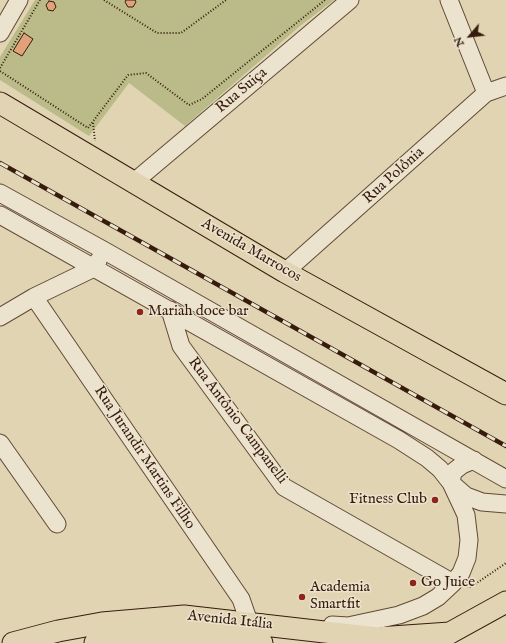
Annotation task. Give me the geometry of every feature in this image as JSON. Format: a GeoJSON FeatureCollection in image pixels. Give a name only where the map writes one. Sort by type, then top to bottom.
{"type":"FeatureCollection","features":[{"type":"Feature","properties":{"kind":"main road","name":"Avenida Marrocos"},"geometry":{"type":"LineString","coordinates":[[0,104],[285,272],[506,394]]}},
{"type":"Feature","properties":{"kind":"main road","name":"Avenida Itália"},"geometry":{"type":"LineString","coordinates":[[431,643],[506,602]]}},
{"type":"Feature","properties":{"kind":"main road","name":"Avenida Itália"},"geometry":{"type":"LineString","coordinates":[[12,643],[58,631],[102,623],[184,616],[249,622],[378,638],[450,633]]}},
{"type":"Feature","properties":{"kind":"main road","name":"Avenida Itália"},"geometry":{"type":"LineString","coordinates":[[104,642],[184,635],[262,643]]}},
{"type":"Feature","properties":{"kind":"street"},"geometry":{"type":"LineString","coordinates":[[0,33],[19,0]]}},
{"type":"Feature","properties":{"kind":"street","name":"Rua Suiça"},"geometry":{"type":"LineString","coordinates":[[134,182],[350,0]]}},
{"type":"Feature","properties":{"kind":"street"},"geometry":{"type":"LineString","coordinates":[[449,0],[486,93]]}},
{"type":"Feature","properties":{"kind":"street","name":"Rua Polônia"},"geometry":{"type":"LineString","coordinates":[[285,272],[486,93],[506,86]]}},
{"type":"Feature","properties":{"kind":"street"},"geometry":{"type":"LineString","coordinates":[[0,193],[506,479]]}},
{"type":"Feature","properties":{"kind":"street"},"geometry":{"type":"LineString","coordinates":[[0,215],[399,440],[427,458],[466,496],[482,502],[506,504]]}},
{"type":"Feature","properties":{"kind":"street"},"geometry":{"type":"LineString","coordinates":[[0,317],[34,297],[94,268],[105,251]]}},
{"type":"Feature","properties":{"kind":"street","name":"Rua Jurandir Martins Filho"},"geometry":{"type":"LineString","coordinates":[[34,297],[241,599],[249,622]]}},
{"type":"Feature","properties":{"kind":"street","name":"Rua Antônio Campanelli"},"geometry":{"type":"LineString","coordinates":[[170,310],[181,346],[284,486],[452,583]]}},
{"type":"Feature","properties":{"kind":"street"},"geometry":{"type":"LineString","coordinates":[[0,443],[57,524]]}},
{"type":"Feature","properties":{"kind":"street"},"geometry":{"type":"LineString","coordinates":[[249,622],[348,626],[399,615],[424,606],[438,597],[461,573],[467,558],[469,540],[466,515],[451,483],[453,472],[462,465],[474,460]]}},
{"type":"Feature","properties":{"kind":"path"},"geometry":{"type":"LineString","coordinates":[[40,0],[0,69],[88,128],[128,75],[146,74],[189,105],[202,99],[325,0]]}},
{"type":"Feature","properties":{"kind":"path"},"geometry":{"type":"LineString","coordinates":[[104,0],[157,34],[181,33],[226,0]]}},
{"type":"Feature","properties":{"kind":"path"},"geometry":{"type":"LineString","coordinates":[[452,583],[471,587],[506,563]]}},
{"type":"Feature","properties":{"kind":"green space"},"geometry":{"type":"Polygon","coordinates":[[[35,0],[334,0],[300,26],[185,126],[129,83],[89,136],[0,80],[0,57],[35,0]]]}},
{"type":"Feature","properties":{"kind":"building"},"geometry":{"type":"Polygon","coordinates":[[[126,0],[135,0],[136,2],[133,7],[128,7],[125,2],[126,0]]]}},
{"type":"Feature","properties":{"kind":"building"},"geometry":{"type":"Polygon","coordinates":[[[49,1],[54,2],[56,7],[53,11],[48,10],[46,5],[49,1]]]}},
{"type":"Feature","properties":{"kind":"building"},"geometry":{"type":"Polygon","coordinates":[[[24,33],[33,39],[22,56],[13,51],[24,33]]]}},
{"type":"Feature","properties":{"kind":"railway"},"geometry":{"type":"LineString","coordinates":[[0,163],[506,446]]}},
{"type":"Feature","properties":{"kind":"place","name":"Mariah doce bar"},"geometry":{"type":"Point","coordinates":[140,312]}},
{"type":"Feature","properties":{"kind":"place","name":"Fitness Club"},"geometry":{"type":"Point","coordinates":[435,500]}},
{"type":"Feature","properties":{"kind":"place","name":"Go Juice"},"geometry":{"type":"Point","coordinates":[413,583]}},
{"type":"Feature","properties":{"kind":"place","name":"Academia Smartfit"},"geometry":{"type":"Point","coordinates":[302,597]}}]}
